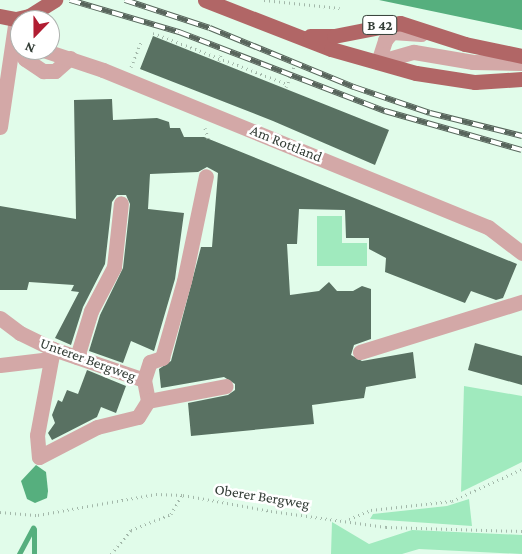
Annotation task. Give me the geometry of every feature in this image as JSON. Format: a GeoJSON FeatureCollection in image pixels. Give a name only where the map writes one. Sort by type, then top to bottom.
{"type":"FeatureCollection","features":[{"type":"Feature","properties":{"kind":"main road"},"geometry":{"type":"LineString","coordinates":[[41,10],[55,0]]}},
{"type":"Feature","properties":{"kind":"main road","name":"B 42"},"geometry":{"type":"LineString","coordinates":[[205,0],[302,36],[331,49],[378,62],[475,82],[522,78]]}},
{"type":"Feature","properties":{"kind":"main road","name":"B 42"},"geometry":{"type":"LineString","coordinates":[[302,36],[334,36],[400,24],[457,41],[522,56]]}},
{"type":"Feature","properties":{"kind":"street"},"geometry":{"type":"LineString","coordinates":[[378,62],[385,40],[392,32],[457,41]]}},
{"type":"Feature","properties":{"kind":"street"},"geometry":{"type":"LineString","coordinates":[[378,62],[414,52],[473,62],[522,62]]}},
{"type":"Feature","properties":{"kind":"street","name":"Am Rottland"},"geometry":{"type":"LineString","coordinates":[[60,55],[488,227],[522,253]]}},
{"type":"Feature","properties":{"kind":"street"},"geometry":{"type":"LineString","coordinates":[[0,127],[10,57]]}},
{"type":"Feature","properties":{"kind":"street"},"geometry":{"type":"LineString","coordinates":[[26,60],[43,71],[55,71],[70,58]]}},
{"type":"Feature","properties":{"kind":"street"},"geometry":{"type":"LineString","coordinates":[[144,380],[150,362],[162,358],[184,281],[206,176]]}},
{"type":"Feature","properties":{"kind":"street"},"geometry":{"type":"LineString","coordinates":[[77,357],[91,311],[114,267],[121,202]]}},
{"type":"Feature","properties":{"kind":"street"},"geometry":{"type":"LineString","coordinates":[[360,352],[522,302]]}},
{"type":"Feature","properties":{"kind":"street","name":"Unterer Bergweg"},"geometry":{"type":"LineString","coordinates":[[0,318],[52,354],[77,357],[144,380],[148,401],[226,386]]}},
{"type":"Feature","properties":{"kind":"street"},"geometry":{"type":"LineString","coordinates":[[0,365],[52,354],[37,435],[39,457],[97,427],[138,417],[148,401]]}},
{"type":"Feature","properties":{"kind":"path"},"geometry":{"type":"LineString","coordinates":[[264,0],[276,4],[296,1],[340,8]]}},
{"type":"Feature","properties":{"kind":"path"},"geometry":{"type":"LineString","coordinates":[[154,33],[286,85],[294,67]]}},
{"type":"Feature","properties":{"kind":"path"},"geometry":{"type":"LineString","coordinates":[[133,62],[141,42]]}},
{"type":"Feature","properties":{"kind":"path"},"geometry":{"type":"LineString","coordinates":[[348,520],[371,510],[452,501],[522,469]]}},
{"type":"Feature","properties":{"kind":"path","name":"Oberer Bergweg"},"geometry":{"type":"LineString","coordinates":[[0,512],[38,515],[156,494],[183,495],[271,511],[348,520],[386,527],[522,531]]}},
{"type":"Feature","properties":{"kind":"path"},"geometry":{"type":"LineString","coordinates":[[111,554],[131,530],[170,514],[183,495]]}},
{"type":"Feature","properties":{"kind":"shaded area"},"geometry":{"type":"Polygon","coordinates":[[[379,0],[522,0],[522,30],[379,0]]]}},
{"type":"Feature","properties":{"kind":"shaded area"},"geometry":{"type":"Polygon","coordinates":[[[317,216],[342,216],[342,243],[367,243],[367,266],[317,266],[317,216]]]}},
{"type":"Feature","properties":{"kind":"shaded area"},"geometry":{"type":"Polygon","coordinates":[[[464,386],[522,396],[522,462],[461,492],[464,386]]]}},
{"type":"Feature","properties":{"kind":"shaded area"},"geometry":{"type":"Polygon","coordinates":[[[36,465],[46,472],[48,491],[47,498],[35,503],[27,499],[21,481],[36,465]]]}},
{"type":"Feature","properties":{"kind":"shaded area"},"geometry":{"type":"Polygon","coordinates":[[[469,499],[472,526],[370,519],[373,514],[447,506],[469,499]]]}},
{"type":"Feature","properties":{"kind":"shaded area"},"geometry":{"type":"Polygon","coordinates":[[[332,522],[369,544],[412,530],[522,535],[522,554],[419,549],[402,554],[331,554],[332,522]]]}},
{"type":"Feature","properties":{"kind":"building"},"geometry":{"type":"Polygon","coordinates":[[[153,36],[389,130],[375,165],[273,121],[140,69],[153,36]]]}},
{"type":"Feature","properties":{"kind":"building"},"geometry":{"type":"Polygon","coordinates":[[[112,99],[113,120],[157,118],[169,122],[170,128],[180,128],[184,137],[204,137],[517,264],[503,298],[496,300],[471,291],[465,303],[385,272],[386,258],[369,249],[369,238],[346,238],[345,210],[299,209],[297,244],[287,244],[290,295],[319,291],[329,282],[337,291],[353,291],[362,286],[371,289],[371,339],[354,345],[351,355],[362,361],[413,352],[416,378],[366,387],[364,398],[312,405],[314,424],[191,436],[188,403],[228,395],[235,390],[235,384],[224,377],[161,388],[159,369],[171,361],[201,247],[212,247],[218,173],[207,167],[198,172],[150,174],[148,209],[184,213],[175,279],[154,351],[131,341],[123,363],[89,351],[100,315],[123,268],[130,204],[126,195],[117,195],[112,202],[105,264],[83,307],[71,345],[55,338],[79,292],[71,291],[74,285],[29,282],[27,290],[0,290],[0,206],[76,219],[74,100],[112,99]]]}},
{"type":"Feature","properties":{"kind":"building"},"geometry":{"type":"Polygon","coordinates":[[[475,343],[522,356],[522,385],[468,370],[475,343]]]}},
{"type":"Feature","properties":{"kind":"building"},"geometry":{"type":"Polygon","coordinates":[[[87,370],[126,386],[116,413],[101,407],[97,417],[52,440],[48,433],[55,423],[52,415],[58,400],[62,402],[67,390],[78,394],[87,370]]]}},
{"type":"Feature","properties":{"kind":"waterway"},"geometry":{"type":"LineString","coordinates":[[19,554],[33,528]]}},
{"type":"Feature","properties":{"kind":"waterway"},"geometry":{"type":"LineString","coordinates":[[34,529],[34,554]]}},
{"type":"Feature","properties":{"kind":"railway"},"geometry":{"type":"LineString","coordinates":[[70,0],[179,32],[385,111],[522,150]]}},
{"type":"Feature","properties":{"kind":"railway"},"geometry":{"type":"LineString","coordinates":[[125,0],[210,28],[354,87],[430,113],[522,136]]}}]}
